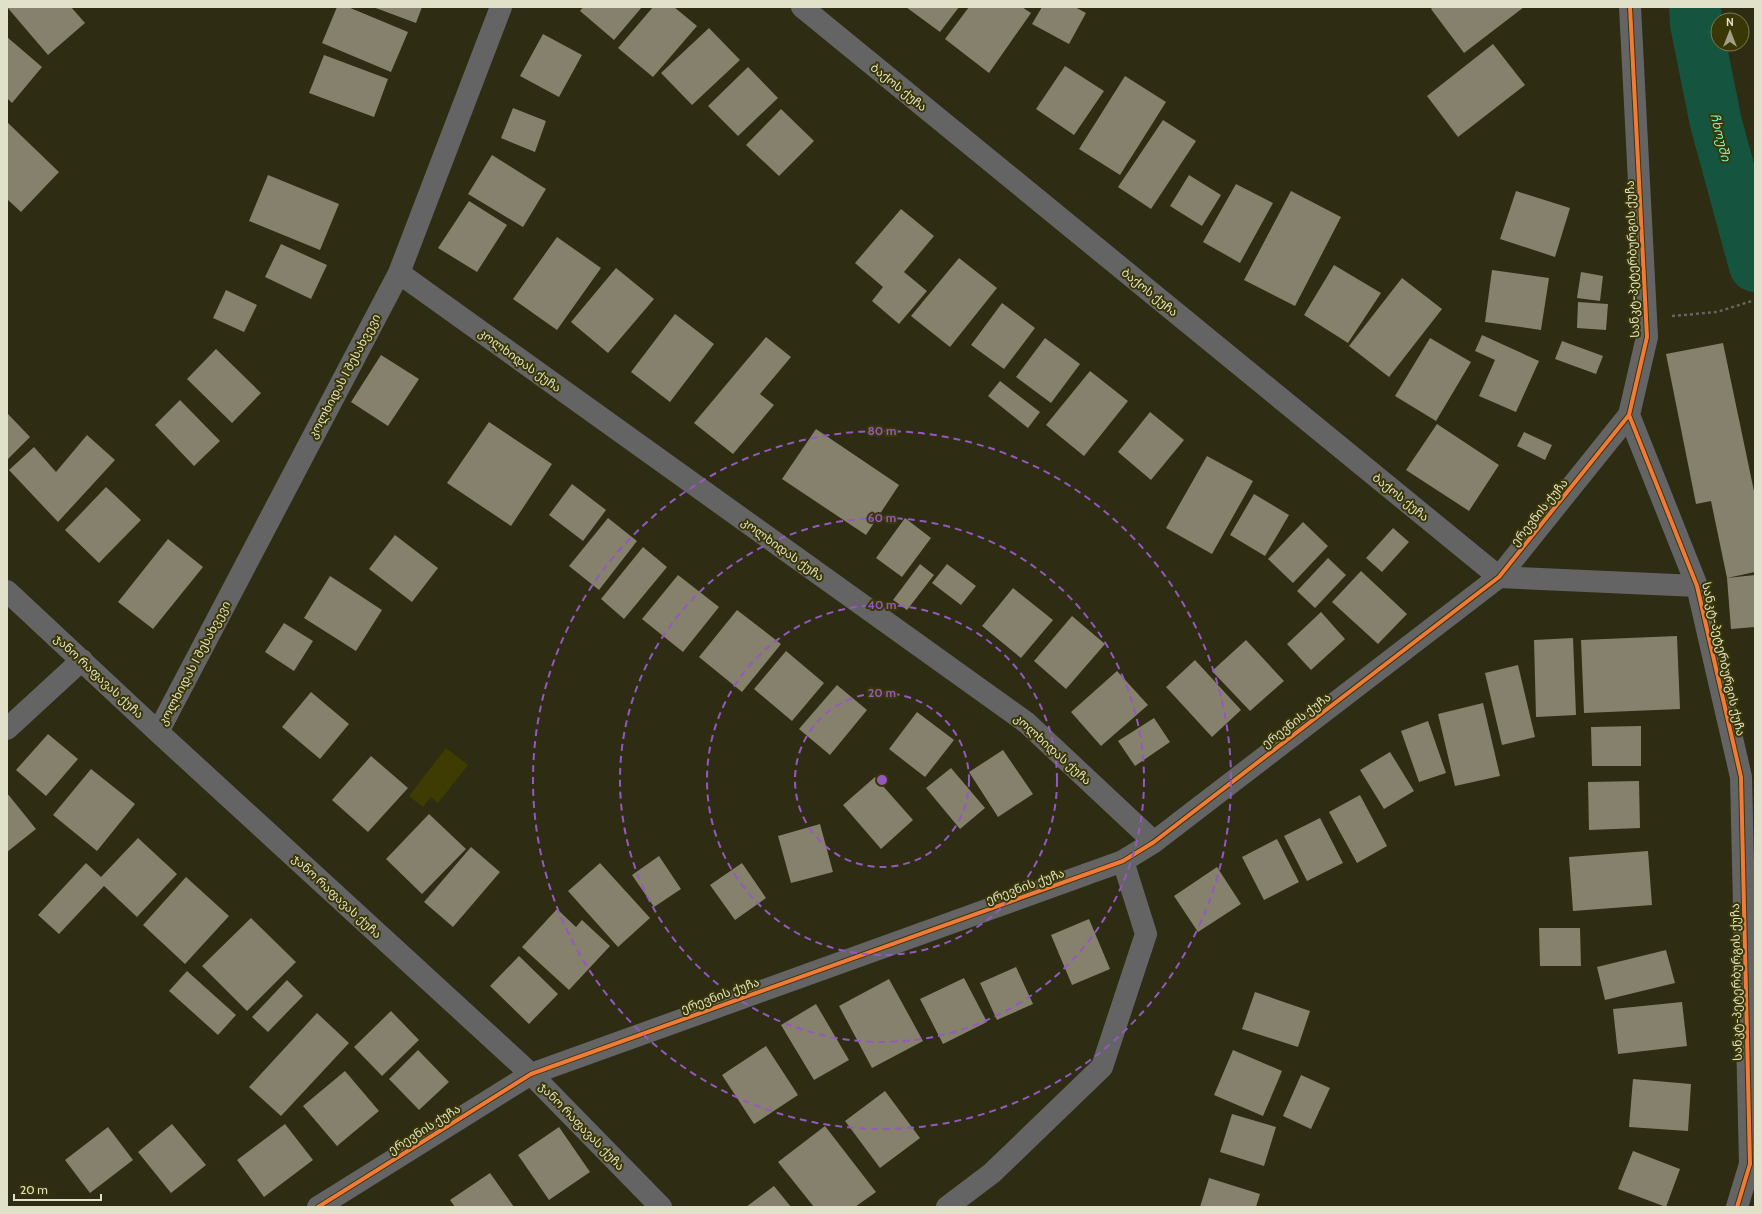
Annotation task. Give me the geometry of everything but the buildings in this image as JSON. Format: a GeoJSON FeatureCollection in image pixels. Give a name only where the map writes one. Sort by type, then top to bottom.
{"type":"FeatureCollection","features":[{"type":"Feature","properties":{"kind":"street","name":"კოლხიდას I შესახვევი"},"geometry":{"type":"LineString","coordinates":[[158,732],[399,273],[501,7]]}},
{"type":"Feature","properties":{"kind":"street","name":"ბაქოს ქუჩა"},"geometry":{"type":"LineString","coordinates":[[802,7],[1499,577]]}},
{"type":"Feature","properties":{"kind":"street","name":"სანკტ-პეტერბურგის ქუჩა"},"geometry":{"type":"LineString","coordinates":[[1630,7],[1647,337],[1629,415],[1697,586],[1741,777],[1750,1164],[1737,1207]]}},
{"type":"Feature","properties":{"kind":"street","name":"კოლხიდას ქუჩა"},"geometry":{"type":"LineString","coordinates":[[399,273],[1027,723],[1154,842]]}},
{"type":"Feature","properties":{"kind":"street","name":"ერევნის ქუჩა"},"geometry":{"type":"LineString","coordinates":[[318,1207],[531,1074],[1123,861],[1154,842],[1499,577],[1629,415]]}},
{"type":"Feature","properties":{"kind":"street"},"geometry":{"type":"LineString","coordinates":[[1499,577],[1697,586]]}},
{"type":"Feature","properties":{"kind":"street","name":"ჯანო რაფავას ქუჩა"},"geometry":{"type":"LineString","coordinates":[[7,591],[158,732],[531,1074],[661,1207]]}},
{"type":"Feature","properties":{"kind":"street"},"geometry":{"type":"LineString","coordinates":[[7,729],[82,660]]}},
{"type":"Feature","properties":{"kind":"street"},"geometry":{"type":"LineString","coordinates":[[947,1207],[992,1173],[1102,1067],[1146,934],[1123,861]]}},
{"type":"Feature","properties":{"kind":"path"},"geometry":{"type":"LineString","coordinates":[[1646,318],[1717,312],[1755,300]]}},
{"type":"Feature","properties":{"kind":"shaded area"},"geometry":{"type":"Polygon","coordinates":[[[446,748],[468,765],[438,803],[431,797],[423,807],[409,796],[446,748]]]}},
{"type":"Feature","properties":{"kind":"waterway","name":"ჩხოუში"},"geometry":{"type":"LineString","coordinates":[[1695,7],[1696,24],[1716,123],[1755,266]]}},
{"type":"Feature","properties":{"kind":"cycle path"},"geometry":{"type":"LineString","coordinates":[[1630,7],[1647,337],[1629,415],[1697,586],[1741,777],[1750,1164],[1737,1207]]}},
{"type":"Feature","properties":{"kind":"cycle path"},"geometry":{"type":"LineString","coordinates":[[318,1207],[531,1074],[1123,861],[1154,842],[1499,577],[1629,415]]}}]}
